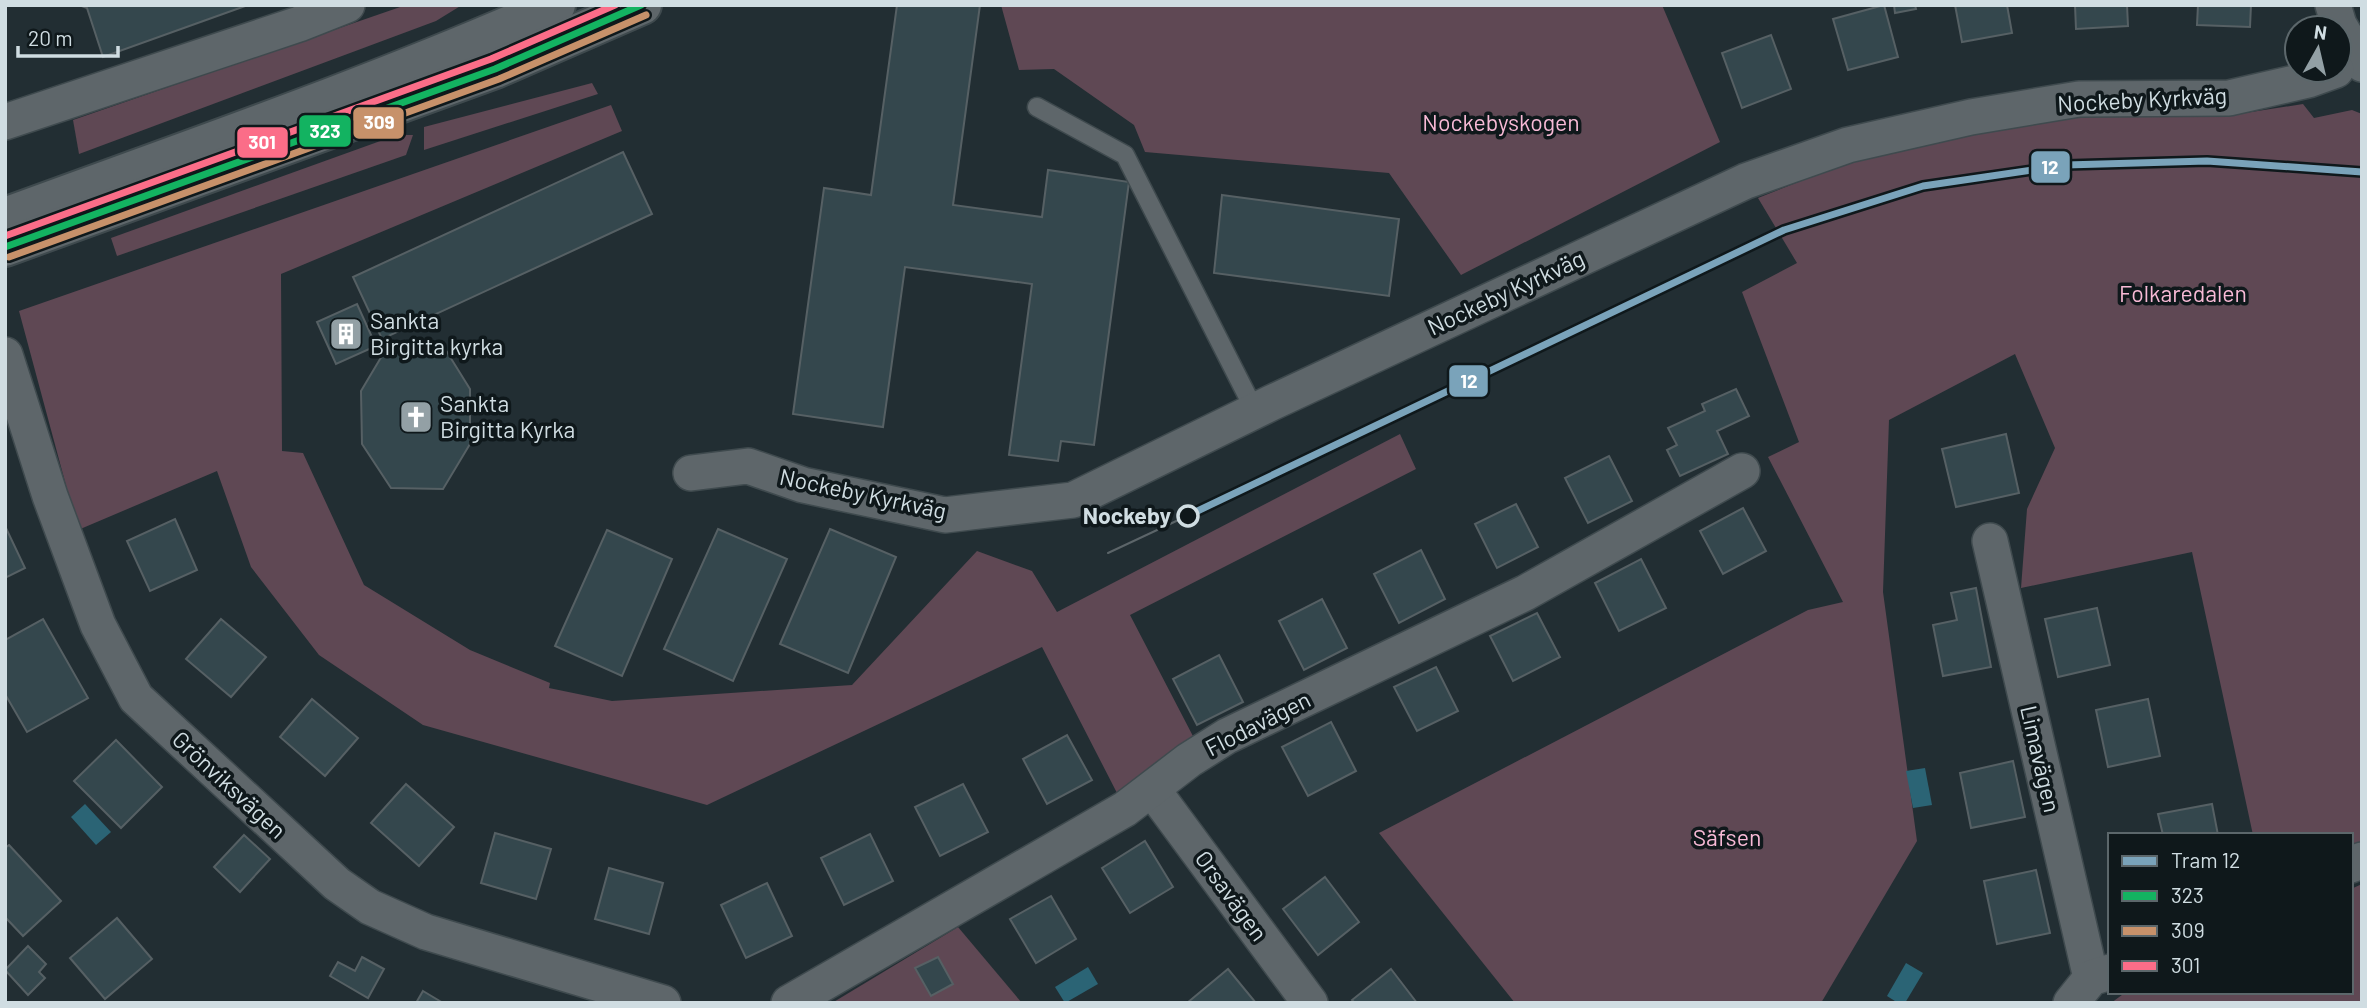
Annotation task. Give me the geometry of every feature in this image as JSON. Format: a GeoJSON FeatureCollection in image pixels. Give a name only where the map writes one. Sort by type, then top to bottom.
{"type":"FeatureCollection","features":[{"type":"Feature","properties":{"kind":"main road"},"geometry":{"type":"LineString","coordinates":[[5,247],[338,111],[482,38],[556,5]]}},
{"type":"Feature","properties":{"kind":"main road"},"geometry":{"type":"LineString","coordinates":[[5,217],[338,111],[495,69],[642,5]]}},
{"type":"Feature","properties":{"kind":"street"},"geometry":{"type":"LineString","coordinates":[[5,122],[299,24],[347,5]]}},
{"type":"Feature","properties":{"kind":"street","name":"Nockeby Kyrkväg"},"geometry":{"type":"LineString","coordinates":[[691,473],[748,466],[803,485],[945,515],[1073,500],[1255,411],[1746,181],[1848,145],[1971,117],[2079,99],[2229,98],[2290,84]]}},
{"type":"Feature","properties":{"kind":"street","name":"Grönviksvägen"},"geometry":{"type":"LineString","coordinates":[[5,355],[50,496],[98,625],[136,698],[337,884],[370,907],[426,932],[663,1003]]}},
{"type":"Feature","properties":{"kind":"street","name":"Flodavägen"},"geometry":{"type":"LineString","coordinates":[[789,1003],[1125,809],[1189,760],[1227,736],[1525,593],[1742,471]]}},
{"type":"Feature","properties":{"kind":"street","name":"Limavägen"},"geometry":{"type":"LineString","coordinates":[[1990,541],[2090,984]]}},
{"type":"Feature","properties":{"kind":"street","name":"Orsavägen"},"geometry":{"type":"LineString","coordinates":[[1152,789],[1310,1003]]}},
{"type":"Feature","properties":{"kind":"lane"},"geometry":{"type":"LineString","coordinates":[[1037,107],[1125,155],[1255,411]]}},
{"type":"Feature","properties":{"kind":"green space"},"geometry":{"type":"Polygon","coordinates":[[[406,5],[462,5],[436,21],[79,154],[73,120],[406,5]]]}},
{"type":"Feature","properties":{"kind":"green space","name":"Nockebyskogen"},"geometry":{"type":"Polygon","coordinates":[[[1001,5],[1662,5],[1720,142],[1461,275],[1389,173],[1145,152],[1134,125],[1054,69],[1019,70],[1001,5]]]}},
{"type":"Feature","properties":{"kind":"green space"},"geometry":{"type":"Polygon","coordinates":[[[592,83],[598,94],[424,150],[424,127],[592,83]]]}},
{"type":"Feature","properties":{"kind":"green space","name":"Folkaredalen"},"geometry":{"type":"Polygon","coordinates":[[[2303,104],[2314,118],[2352,110],[2362,114],[2362,848],[2353,851],[2353,833],[2253,833],[2192,552],[2021,588],[2027,509],[2055,448],[2015,354],[1889,420],[1883,592],[1917,841],[1821,1003],[1515,1003],[1379,833],[1808,610],[1843,602],[1768,457],[1799,442],[1742,292],[1797,263],[1758,198],[1859,158],[1973,132],[2082,117],[2232,115],[2303,104]]]}},
{"type":"Feature","properties":{"kind":"green space"},"geometry":{"type":"Polygon","coordinates":[[[611,105],[622,131],[281,274],[282,451],[303,453],[364,585],[470,650],[550,683],[549,688],[612,701],[852,685],[977,551],[1032,571],[1057,612],[1400,434],[1416,469],[1130,615],[1195,740],[1117,793],[1042,647],[707,805],[423,725],[319,655],[251,567],[217,471],[78,530],[19,311],[611,105]]]}},
{"type":"Feature","properties":{"kind":"green space"},"geometry":{"type":"Polygon","coordinates":[[[397,135],[413,135],[406,155],[117,256],[111,238],[397,135]]]}},
{"type":"Feature","properties":{"kind":"green space"},"geometry":{"type":"Polygon","coordinates":[[[2362,884],[2362,1003],[2111,1003],[2123,994],[2353,994],[2353,888],[2362,884]]]}},
{"type":"Feature","properties":{"kind":"green space"},"geometry":{"type":"Polygon","coordinates":[[[958,927],[1022,1003],[832,1003],[958,927]]]}},
{"type":"Feature","properties":{"kind":"water"},"geometry":{"type":"Polygon","coordinates":[[[1925,768],[1932,805],[1913,808],[1906,771],[1925,768]]]}},
{"type":"Feature","properties":{"kind":"water"},"geometry":{"type":"Polygon","coordinates":[[[85,804],[111,832],[96,845],[71,817],[85,804]]]}},
{"type":"Feature","properties":{"kind":"water"},"geometry":{"type":"Polygon","coordinates":[[[1906,963],[1923,973],[1905,1003],[1898,1003],[1887,996],[1906,963]]]}},
{"type":"Feature","properties":{"kind":"water"},"geometry":{"type":"Polygon","coordinates":[[[1088,967],[1098,984],[1065,1003],[1055,987],[1088,967]]]}},
{"type":"Feature","properties":{"kind":"building"},"geometry":{"type":"Polygon","coordinates":[[[79,5],[248,5],[103,57],[87,8],[79,5]]]}},
{"type":"Feature","properties":{"kind":"building"},"geometry":{"type":"Polygon","coordinates":[[[897,5],[980,5],[953,205],[1042,217],[1048,170],[1129,182],[1094,445],[1061,441],[1058,461],[1009,455],[1032,284],[905,267],[883,427],[793,414],[824,188],[871,195],[897,5]]]}},
{"type":"Feature","properties":{"kind":"building"},"geometry":{"type":"Polygon","coordinates":[[[1884,5],[1898,57],[1848,70],[1833,19],[1884,5]]]}},
{"type":"Feature","properties":{"kind":"building"},"geometry":{"type":"Polygon","coordinates":[[[1894,5],[1915,5],[1916,9],[1895,13],[1894,5]]]}},
{"type":"Feature","properties":{"kind":"building"},"geometry":{"type":"Polygon","coordinates":[[[1955,5],[2007,5],[2012,33],[1962,42],[1955,5]]]}},
{"type":"Feature","properties":{"kind":"building"},"geometry":{"type":"Polygon","coordinates":[[[2075,5],[2127,5],[2128,26],[2076,29],[2075,5]]]}},
{"type":"Feature","properties":{"kind":"building"},"geometry":{"type":"Polygon","coordinates":[[[2198,5],[2251,5],[2250,27],[2197,25],[2198,5]]]}},
{"type":"Feature","properties":{"kind":"building"},"geometry":{"type":"Polygon","coordinates":[[[1771,35],[1791,89],[1742,108],[1722,53],[1771,35]]]}},
{"type":"Feature","properties":{"kind":"building"},"geometry":{"type":"Polygon","coordinates":[[[623,152],[652,214],[382,339],[353,277],[623,152]]]}},
{"type":"Feature","properties":{"kind":"building"},"geometry":{"type":"Polygon","coordinates":[[[1222,195],[1399,219],[1389,296],[1214,273],[1222,195]]]}},
{"type":"Feature","properties":{"kind":"building","name":"Sankta Birgitta kyrka"},"geometry":{"type":"Polygon","coordinates":[[[357,304],[376,346],[336,364],[317,322],[357,304]]]}},
{"type":"Feature","properties":{"kind":"building","name":"Sankta Birgitta Kyrka"},"geometry":{"type":"Polygon","coordinates":[[[389,344],[442,344],[470,389],[470,444],[443,489],[391,488],[362,444],[361,391],[389,344]]]}},
{"type":"Feature","properties":{"kind":"building"},"geometry":{"type":"Polygon","coordinates":[[[1736,389],[1749,416],[1717,431],[1728,454],[1680,476],[1667,450],[1677,445],[1668,428],[1705,411],[1702,404],[1736,389]]]}},
{"type":"Feature","properties":{"kind":"building"},"geometry":{"type":"Polygon","coordinates":[[[2006,434],[2019,493],[1956,507],[1942,449],[2006,434]]]}},
{"type":"Feature","properties":{"kind":"building"},"geometry":{"type":"Polygon","coordinates":[[[1609,456],[1632,501],[1588,523],[1565,478],[1609,456]]]}},
{"type":"Feature","properties":{"kind":"building"},"geometry":{"type":"Polygon","coordinates":[[[1516,504],[1538,547],[1497,568],[1475,524],[1516,504]]]}},
{"type":"Feature","properties":{"kind":"building"},"geometry":{"type":"Polygon","coordinates":[[[1743,508],[1766,551],[1723,574],[1700,531],[1743,508]]]}},
{"type":"Feature","properties":{"kind":"building"},"geometry":{"type":"Polygon","coordinates":[[[175,519],[197,570],[150,591],[127,541],[175,519]]]}},
{"type":"Feature","properties":{"kind":"building"},"geometry":{"type":"Polygon","coordinates":[[[5,526],[25,568],[5,578],[5,526]]]}},
{"type":"Feature","properties":{"kind":"building"},"geometry":{"type":"Polygon","coordinates":[[[718,529],[787,559],[733,681],[664,649],[718,529]]]}},
{"type":"Feature","properties":{"kind":"building"},"geometry":{"type":"Polygon","coordinates":[[[830,529],[896,557],[848,673],[780,644],[830,529]]]}},
{"type":"Feature","properties":{"kind":"building"},"geometry":{"type":"Polygon","coordinates":[[[607,530],[672,559],[622,676],[555,646],[607,530]]]}},
{"type":"Feature","properties":{"kind":"building"},"geometry":{"type":"Polygon","coordinates":[[[1421,550],[1445,599],[1399,623],[1374,574],[1421,550]]]}},
{"type":"Feature","properties":{"kind":"building"},"geometry":{"type":"Polygon","coordinates":[[[1641,559],[1666,608],[1619,631],[1595,583],[1641,559]]]}},
{"type":"Feature","properties":{"kind":"building"},"geometry":{"type":"Polygon","coordinates":[[[1976,588],[1991,667],[1943,676],[1933,625],[1957,620],[1951,593],[1976,588]]]}},
{"type":"Feature","properties":{"kind":"building"},"geometry":{"type":"Polygon","coordinates":[[[1322,599],[1347,648],[1304,670],[1279,621],[1322,599]]]}},
{"type":"Feature","properties":{"kind":"building"},"geometry":{"type":"Polygon","coordinates":[[[2097,608],[2110,665],[2058,677],[2045,619],[2097,608]]]}},
{"type":"Feature","properties":{"kind":"building"},"geometry":{"type":"Polygon","coordinates":[[[1537,613],[1560,657],[1513,681],[1490,636],[1537,613]]]}},
{"type":"Feature","properties":{"kind":"building"},"geometry":{"type":"Polygon","coordinates":[[[43,619],[88,698],[27,732],[5,694],[5,640],[43,619]]]}},
{"type":"Feature","properties":{"kind":"building"},"geometry":{"type":"Polygon","coordinates":[[[221,619],[266,657],[231,697],[186,659],[221,619]]]}},
{"type":"Feature","properties":{"kind":"building"},"geometry":{"type":"Polygon","coordinates":[[[1219,655],[1243,702],[1197,725],[1173,679],[1219,655]]]}},
{"type":"Feature","properties":{"kind":"building"},"geometry":{"type":"Polygon","coordinates":[[[1436,667],[1458,711],[1417,731],[1394,687],[1436,667]]]}},
{"type":"Feature","properties":{"kind":"building"},"geometry":{"type":"Polygon","coordinates":[[[312,699],[358,738],[325,776],[280,737],[312,699]]]}},
{"type":"Feature","properties":{"kind":"building"},"geometry":{"type":"Polygon","coordinates":[[[2148,699],[2160,756],[2108,767],[2096,710],[2148,699]]]}},
{"type":"Feature","properties":{"kind":"building"},"geometry":{"type":"Polygon","coordinates":[[[1331,722],[1356,771],[1308,796],[1282,747],[1331,722]]]}},
{"type":"Feature","properties":{"kind":"building"},"geometry":{"type":"Polygon","coordinates":[[[1067,735],[1092,780],[1047,804],[1023,759],[1067,735]]]}},
{"type":"Feature","properties":{"kind":"building"},"geometry":{"type":"Polygon","coordinates":[[[116,740],[162,787],[121,828],[74,781],[116,740]]]}},
{"type":"Feature","properties":{"kind":"building"},"geometry":{"type":"Polygon","coordinates":[[[2013,761],[2025,817],[1971,828],[1960,773],[2013,761]]]}},
{"type":"Feature","properties":{"kind":"building"},"geometry":{"type":"Polygon","coordinates":[[[406,784],[454,827],[419,866],[371,823],[406,784]]]}},
{"type":"Feature","properties":{"kind":"building"},"geometry":{"type":"Polygon","coordinates":[[[963,784],[988,832],[940,856],[915,807],[963,784]]]}},
{"type":"Feature","properties":{"kind":"building"},"geometry":{"type":"Polygon","coordinates":[[[2212,804],[2218,833],[2163,833],[2158,814],[2212,804]]]}},
{"type":"Feature","properties":{"kind":"building"},"geometry":{"type":"Polygon","coordinates":[[[495,833],[551,849],[536,899],[481,883],[495,833]]]}},
{"type":"Feature","properties":{"kind":"building"},"geometry":{"type":"Polygon","coordinates":[[[870,834],[893,881],[844,905],[821,858],[870,834]]]}},
{"type":"Feature","properties":{"kind":"building"},"geometry":{"type":"Polygon","coordinates":[[[244,835],[270,859],[240,892],[214,867],[244,835]]]}},
{"type":"Feature","properties":{"kind":"building"},"geometry":{"type":"Polygon","coordinates":[[[1145,841],[1173,887],[1130,913],[1102,868],[1145,841]]]}},
{"type":"Feature","properties":{"kind":"building"},"geometry":{"type":"Polygon","coordinates":[[[9,845],[61,901],[23,936],[5,917],[5,848],[9,845]]]}},
{"type":"Feature","properties":{"kind":"building"},"geometry":{"type":"Polygon","coordinates":[[[609,868],[663,883],[649,934],[595,919],[609,868]]]}},
{"type":"Feature","properties":{"kind":"building"},"geometry":{"type":"Polygon","coordinates":[[[2036,870],[2050,933],[1997,944],[1984,881],[2036,870]]]}},
{"type":"Feature","properties":{"kind":"building"},"geometry":{"type":"Polygon","coordinates":[[[1325,877],[1359,922],[1318,955],[1283,909],[1325,877]]]}},
{"type":"Feature","properties":{"kind":"building"},"geometry":{"type":"Polygon","coordinates":[[[767,883],[792,936],[746,958],[721,905],[767,883]]]}},
{"type":"Feature","properties":{"kind":"building"},"geometry":{"type":"Polygon","coordinates":[[[1051,896],[1076,939],[1036,963],[1010,919],[1051,896]]]}},
{"type":"Feature","properties":{"kind":"building"},"geometry":{"type":"Polygon","coordinates":[[[117,918],[152,959],[105,999],[70,958],[117,918]]]}},
{"type":"Feature","properties":{"kind":"building"},"geometry":{"type":"Polygon","coordinates":[[[28,946],[46,964],[39,972],[45,978],[28,995],[5,970],[28,946]]]}},
{"type":"Feature","properties":{"kind":"building"},"geometry":{"type":"Polygon","coordinates":[[[362,957],[384,969],[368,998],[330,976],[338,962],[355,971],[362,957]]]}},
{"type":"Feature","properties":{"kind":"building"},"geometry":{"type":"Polygon","coordinates":[[[938,957],[953,984],[931,996],[915,968],[938,957]]]}},
{"type":"Feature","properties":{"kind":"building"},"geometry":{"type":"Polygon","coordinates":[[[1228,969],[1256,1003],[1187,1003],[1228,969]]]}},
{"type":"Feature","properties":{"kind":"building"},"geometry":{"type":"Polygon","coordinates":[[[1391,969],[1417,1003],[1355,1003],[1352,1000],[1391,969]]]}},
{"type":"Feature","properties":{"kind":"building"},"geometry":{"type":"Polygon","coordinates":[[[423,991],[443,1003],[416,1003],[423,991]]]}},
{"type":"Feature","properties":{"kind":"tram line","name":"12"},"geometry":{"type":"LineString","coordinates":[[1187,516],[1784,230],[1923,186],[2066,165],[2207,161],[2362,172]]}},
{"type":"Feature","properties":{"kind":"tram line"},"geometry":{"type":"LineString","coordinates":[[1108,553],[1187,516]]}},
{"type":"Feature","properties":{"kind":"transit line","name":"301"},"geometry":{"type":"LineString","coordinates":[[5,236],[491,59],[615,5]]}},
{"type":"Feature","properties":{"kind":"transit line","name":"323"},"geometry":{"type":"LineString","coordinates":[[5,247],[495,69],[641,5]]}},
{"type":"Feature","properties":{"kind":"transit line","name":"309"},"geometry":{"type":"LineString","coordinates":[[9,257],[499,79],[646,15]]}},
{"type":"Feature","properties":{"kind":"place","name":"Sankta Birgitta kyrka"},"geometry":{"type":"Point","coordinates":[346,334]}},
{"type":"Feature","properties":{"kind":"place","name":"Sankta Birgitta Kyrka"},"geometry":{"type":"Point","coordinates":[416,417]}},
{"type":"Feature","properties":{"kind":"place","name":"Nockeby"},"geometry":{"type":"Point","coordinates":[1188,516]}},
{"type":"Feature","properties":{"kind":"park label","name":"Säfsen"},"geometry":{"type":"Point","coordinates":[1727,838]}}]}
